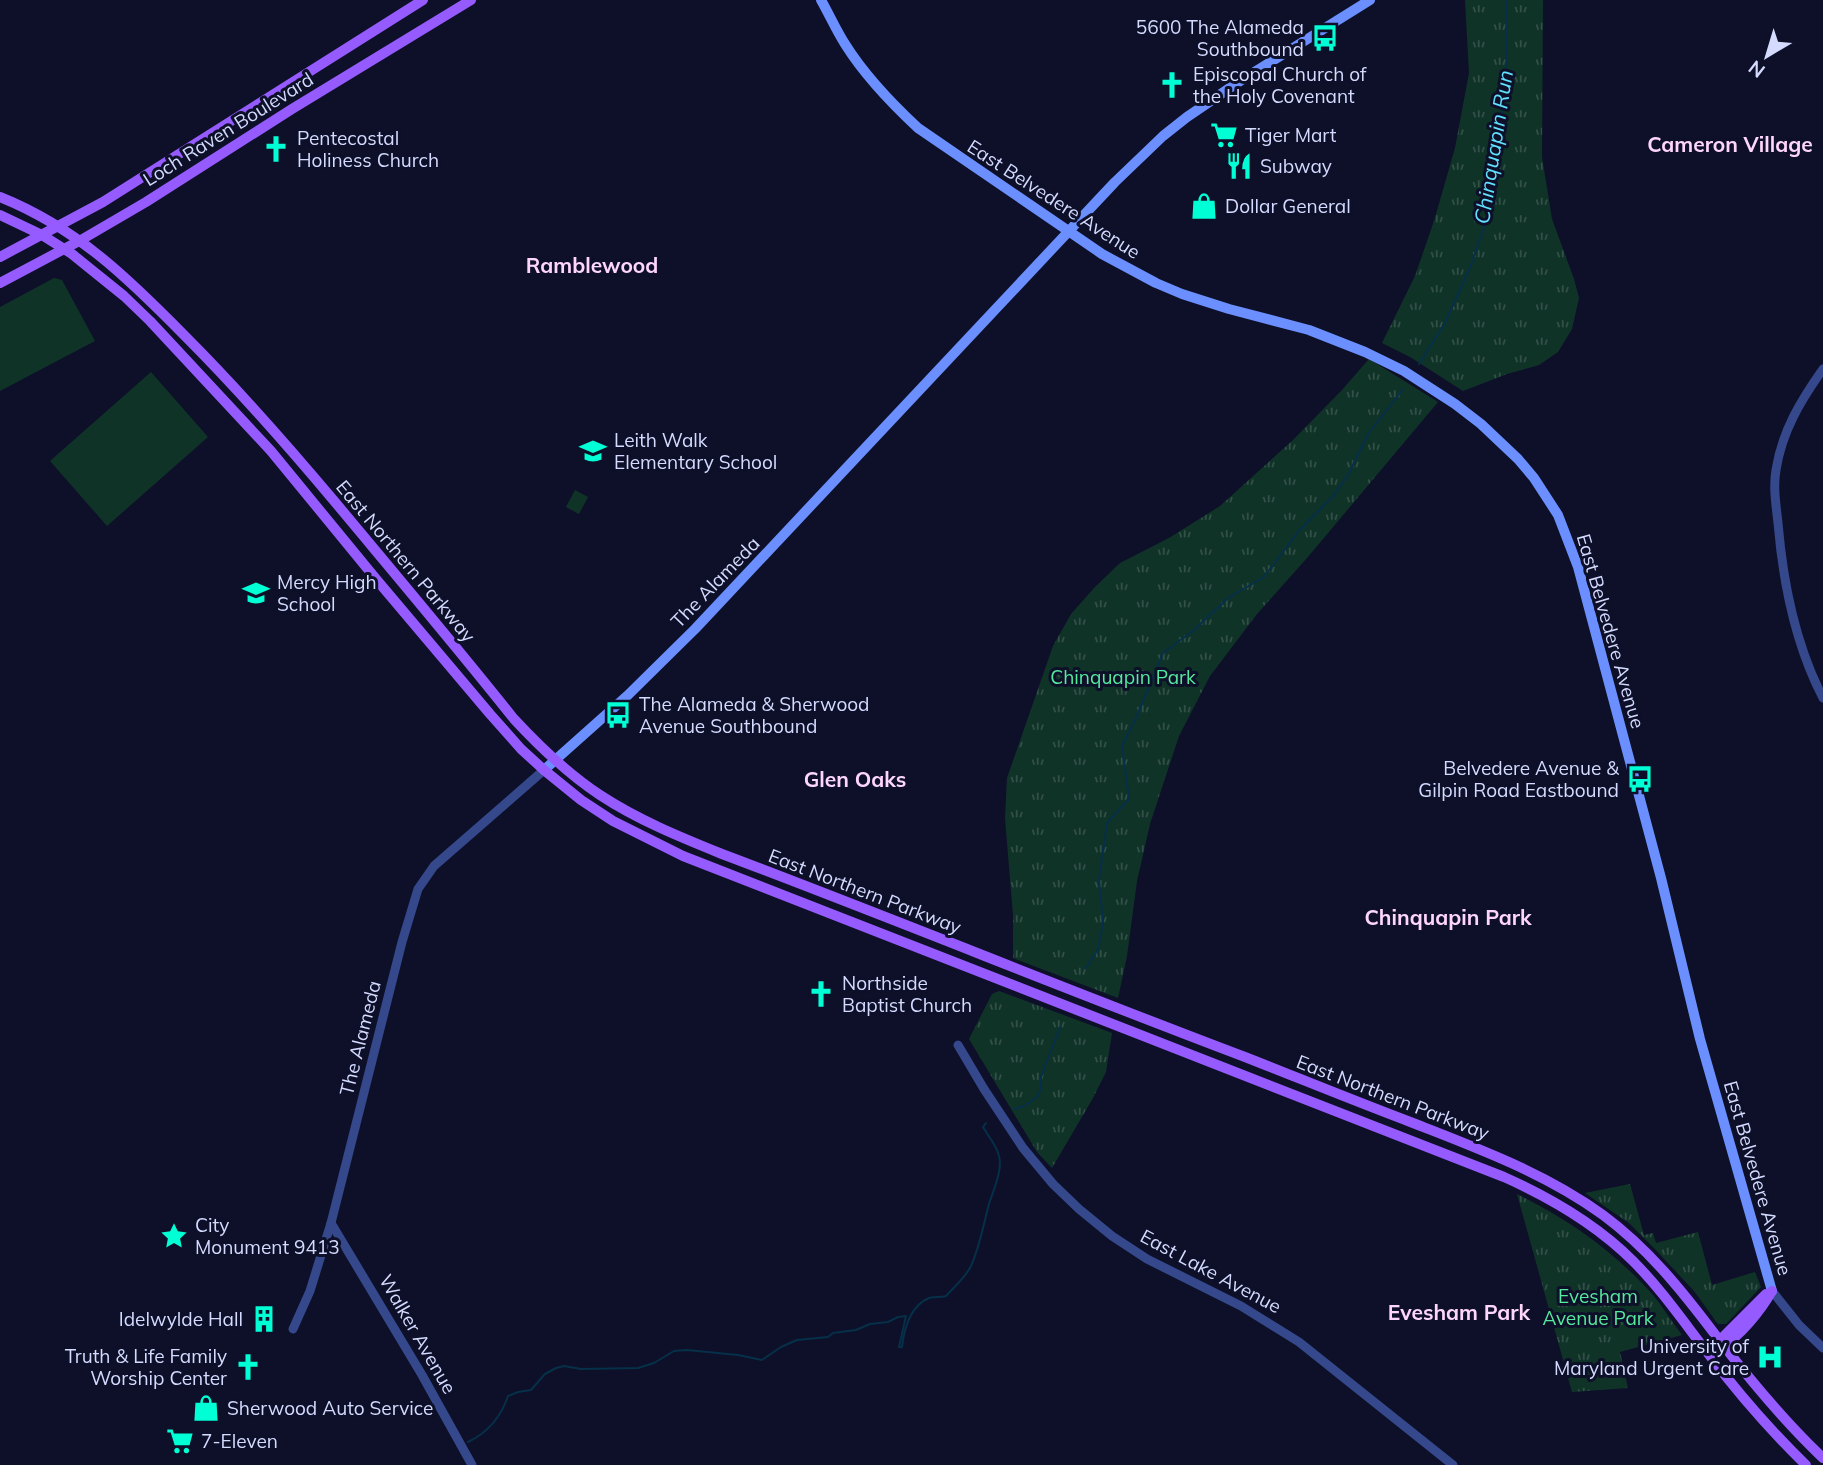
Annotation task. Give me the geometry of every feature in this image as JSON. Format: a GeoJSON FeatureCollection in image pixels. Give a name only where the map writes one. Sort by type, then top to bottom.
{"type":"FeatureCollection","features":[{"type":"Feature","properties":{"kind":"main road","name":"Loch Raven Boulevard"},"geometry":{"type":"LineString","coordinates":[[0,257],[122,190],[423,0]]}},
{"type":"Feature","properties":{"kind":"main road","name":"Loch Raven Boulevard"},"geometry":{"type":"LineString","coordinates":[[0,283],[146,202],[471,0]]}},
{"type":"Feature","properties":{"kind":"main road","name":"East Belvedere Avenue"},"geometry":{"type":"LineString","coordinates":[[821,0],[857,62],[894,107],[930,137],[1101,254],[1170,289],[1229,309],[1309,330],[1404,371],[1481,424],[1518,459],[1542,490],[1558,516],[1578,567],[1661,878],[1700,1039],[1772,1291]]}},
{"type":"Feature","properties":{"kind":"main road","name":"The Alameda"},"geometry":{"type":"LineString","coordinates":[[544,770],[627,696],[695,629],[1115,182],[1164,136],[1240,81],[1370,0]]}},
{"type":"Feature","properties":{"kind":"main road","name":"East Northern Parkway"},"geometry":{"type":"LineString","coordinates":[[0,197],[81,240],[150,300],[283,441],[514,719],[536,743],[598,793],[675,835],[1354,1099],[1541,1176],[1589,1205],[1642,1248],[1681,1290],[1780,1414],[1823,1458]]}},
{"type":"Feature","properties":{"kind":"main road","name":"East Northern Parkway"},"geometry":{"type":"LineString","coordinates":[[0,215],[64,249],[124,296],[271,451],[521,749],[570,792],[604,815],[682,856],[1535,1191],[1580,1218],[1632,1259],[1669,1300],[1763,1420],[1806,1465]]}},
{"type":"Feature","properties":{"kind":"main road"},"geometry":{"type":"LineString","coordinates":[[1708,1353],[1722,1343],[1763,1296],[1772,1291]]}},
{"type":"Feature","properties":{"kind":"street"},"geometry":{"type":"LineString","coordinates":[[1823,369],[1790,423],[1780,450],[1774,488],[1786,585],[1807,663],[1823,698]]}},
{"type":"Feature","properties":{"kind":"street","name":"The Alameda"},"geometry":{"type":"LineString","coordinates":[[295,1325],[313,1281],[331,1223],[402,942],[418,889],[434,866],[544,770]]}},
{"type":"Feature","properties":{"kind":"street","name":"East Lake Avenue"},"geometry":{"type":"LineString","coordinates":[[958,1045],[1027,1153],[1079,1209],[1112,1236],[1147,1259],[1241,1306],[1299,1342],[1453,1465]]}},
{"type":"Feature","properties":{"kind":"street","name":"Walker Avenue"},"geometry":{"type":"LineString","coordinates":[[331,1223],[422,1375],[472,1465]]}},
{"type":"Feature","properties":{"kind":"street","name":"East Belvedere Avenue"},"geometry":{"type":"LineString","coordinates":[[1772,1291],[1794,1320],[1823,1348]]}},
{"type":"Feature","properties":{"kind":"green space"},"geometry":{"type":"Polygon","coordinates":[[[1465,0],[1543,0],[1542,157],[1552,219],[1579,298],[1572,329],[1558,352],[1539,365],[1463,391],[1410,357],[1382,343],[1415,276],[1455,148],[1469,73],[1465,0]]]}},
{"type":"Feature","properties":{"kind":"green space"},"geometry":{"type":"Polygon","coordinates":[[[54,278],[62,280],[95,341],[0,391],[0,307],[54,278]]]}},
{"type":"Feature","properties":{"kind":"green space","name":"Chinquapin Park"},"geometry":{"type":"Polygon","coordinates":[[[1369,359],[1438,402],[1257,614],[1210,676],[1179,736],[1150,824],[1137,881],[1127,956],[1118,998],[1013,958],[1013,915],[1005,818],[1007,778],[1053,646],[1071,614],[1120,563],[1169,538],[1220,506],[1293,440],[1369,359]]]}},
{"type":"Feature","properties":{"kind":"green space"},"geometry":{"type":"Polygon","coordinates":[[[151,372],[208,437],[107,526],[50,461],[151,372]]]}},
{"type":"Feature","properties":{"kind":"green space"},"geometry":{"type":"Polygon","coordinates":[[[575,490],[588,497],[579,514],[566,507],[575,490]]]}},
{"type":"Feature","properties":{"kind":"green space"},"geometry":{"type":"Polygon","coordinates":[[[999,991],[1112,1033],[1106,1072],[1052,1168],[1037,1152],[969,1039],[992,994],[999,991]]]}},
{"type":"Feature","properties":{"kind":"green space","name":"Evesham Avenue Park"},"geometry":{"type":"Polygon","coordinates":[[[1630,1184],[1644,1235],[1653,1233],[1656,1243],[1698,1232],[1712,1285],[1755,1272],[1761,1287],[1726,1324],[1718,1324],[1694,1291],[1629,1223],[1585,1193],[1630,1184]]]}},
{"type":"Feature","properties":{"kind":"green space","name":"Evesham Avenue Park"},"geometry":{"type":"Polygon","coordinates":[[[1517,1194],[1554,1214],[1607,1251],[1653,1295],[1682,1335],[1620,1352],[1628,1388],[1572,1392],[1517,1194]]]}},
{"type":"Feature","properties":{"kind":"waterway","name":"Chinquapin Run"},"geometry":{"type":"LineString","coordinates":[[1419,364],[1445,323],[1471,265],[1488,215],[1507,77],[1506,0]]}},
{"type":"Feature","properties":{"kind":"waterway","name":"Chinquapin Run"},"geometry":{"type":"LineString","coordinates":[[1086,968],[1098,949],[1103,923],[1099,880],[1107,823],[1129,799],[1122,746],[1163,653],[1194,630],[1228,598],[1264,577],[1298,532],[1334,495],[1348,475],[1368,434],[1403,389]]}},
{"type":"Feature","properties":{"kind":"waterway","name":"Chinquapin Run"},"geometry":{"type":"LineString","coordinates":[[1014,1109],[1037,1097],[1041,1089],[1041,1077],[1060,1027]]}},
{"type":"Feature","properties":{"kind":"waterway","name":"Chinquapin Run"},"geometry":{"type":"LineString","coordinates":[[468,1442],[482,1434],[493,1423],[508,1396],[531,1390],[545,1374],[564,1366],[581,1369],[638,1368],[654,1363],[674,1351],[687,1350],[762,1360],[797,1340],[828,1337],[833,1333],[856,1330],[906,1316],[899,1347],[902,1347],[906,1326],[917,1307],[929,1298],[946,1296],[971,1266],[1000,1168],[998,1152],[983,1127],[986,1123]]}},
{"type":"Feature","properties":{"kind":"place","name":"5600 The Alameda Southbound"},"geometry":{"type":"Point","coordinates":[1325,38]}},
{"type":"Feature","properties":{"kind":"place","name":"Episcopal Church of the Holy Covenant"},"geometry":{"type":"Point","coordinates":[1172,85]}},
{"type":"Feature","properties":{"kind":"place","name":"Tiger Mart"},"geometry":{"type":"Point","coordinates":[1224,135]}},
{"type":"Feature","properties":{"kind":"place","name":"Pentecostal Holiness Church"},"geometry":{"type":"Point","coordinates":[276,149]}},
{"type":"Feature","properties":{"kind":"place","name":"Subway"},"geometry":{"type":"Point","coordinates":[1239,166]}},
{"type":"Feature","properties":{"kind":"place","name":"Dollar General"},"geometry":{"type":"Point","coordinates":[1204,206]}},
{"type":"Feature","properties":{"kind":"place","name":"Leith Walk Elementary School"},"geometry":{"type":"Point","coordinates":[593,451]}},
{"type":"Feature","properties":{"kind":"place","name":"Mercy High School"},"geometry":{"type":"Point","coordinates":[256,593]}},
{"type":"Feature","properties":{"kind":"place","name":"The Alameda & Sherwood Avenue Southbound"},"geometry":{"type":"Point","coordinates":[618,715]}},
{"type":"Feature","properties":{"kind":"place","name":"Belvedere Avenue & Gilpin Road Eastbound"},"geometry":{"type":"Point","coordinates":[1640,779]}},
{"type":"Feature","properties":{"kind":"place","name":"Northside Baptist Church"},"geometry":{"type":"Point","coordinates":[821,994]}},
{"type":"Feature","properties":{"kind":"place","name":"City Monument 9413"},"geometry":{"type":"Point","coordinates":[174,1236]}},
{"type":"Feature","properties":{"kind":"place","name":"Idelwylde Hall"},"geometry":{"type":"Point","coordinates":[264,1319]}},
{"type":"Feature","properties":{"kind":"place","name":"University of Maryland Urgent Care"},"geometry":{"type":"Point","coordinates":[1770,1357]}},
{"type":"Feature","properties":{"kind":"place","name":"Truth & Life Family Worship Center"},"geometry":{"type":"Point","coordinates":[248,1367]}},
{"type":"Feature","properties":{"kind":"place","name":"Sherwood Auto Service"},"geometry":{"type":"Point","coordinates":[206,1408]}},
{"type":"Feature","properties":{"kind":"place","name":"7-Eleven"},"geometry":{"type":"Point","coordinates":[180,1441]}},
{"type":"Feature","properties":{"kind":"district","name":"Cameron Village"},"geometry":{"type":"Point","coordinates":[1730,145]}},
{"type":"Feature","properties":{"kind":"district","name":"Ramblewood"},"geometry":{"type":"Point","coordinates":[592,266]}},
{"type":"Feature","properties":{"kind":"district","name":"Glen Oaks"},"geometry":{"type":"Point","coordinates":[855,780]}},
{"type":"Feature","properties":{"kind":"district","name":"Chinquapin Park"},"geometry":{"type":"Point","coordinates":[1448,918]}},
{"type":"Feature","properties":{"kind":"district","name":"Evesham Park"},"geometry":{"type":"Point","coordinates":[1459,1313]}}]}
